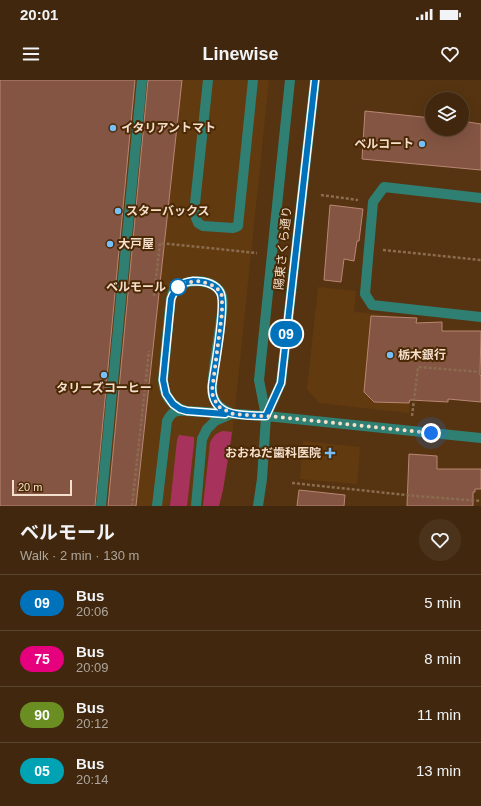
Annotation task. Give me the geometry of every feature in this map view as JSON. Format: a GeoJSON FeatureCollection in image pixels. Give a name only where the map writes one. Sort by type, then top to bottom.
{"type":"FeatureCollection","features":[{"type":"Feature","properties":{"kind":"street"},"geometry":{"type":"LineString","coordinates":[[101,506],[142,80]]}},
{"type":"Feature","properties":{"kind":"street"},"geometry":{"type":"LineString","coordinates":[[208,80],[194,213],[198,223],[203,226],[234,228],[238,226],[253,80]]}},
{"type":"Feature","properties":{"kind":"street","name":"陽東さくら通り"},"geometry":{"type":"LineString","coordinates":[[258,506],[262,479],[266,416],[259,380],[290,80]]}},
{"type":"Feature","properties":{"kind":"street","name":"陽東さくら通り"},"geometry":{"type":"LineString","coordinates":[[266,416],[281,383],[315,80]]}},
{"type":"Feature","properties":{"kind":"street"},"geometry":{"type":"LineString","coordinates":[[481,198],[384,187],[373,202],[365,294],[372,305],[481,317]]}},
{"type":"Feature","properties":{"kind":"street"},"geometry":{"type":"LineString","coordinates":[[187,411],[180,409],[173,404],[164,388],[163,380],[167,334],[171,299],[174,292],[184,283],[200,281],[214,286],[220,291],[222,296],[222,313],[212,391],[213,397],[219,407],[233,414]]}},
{"type":"Feature","properties":{"kind":"street"},"geometry":{"type":"LineString","coordinates":[[157,506],[167,421],[173,412],[187,411],[266,416],[481,438]]}},
{"type":"Feature","properties":{"kind":"street"},"geometry":{"type":"LineString","coordinates":[[196,506],[202,440],[207,429],[215,421],[233,414]]}},
{"type":"Feature","properties":{"kind":"path"},"geometry":{"type":"LineString","coordinates":[[321,195],[373,202]]}},
{"type":"Feature","properties":{"kind":"path"},"geometry":{"type":"LineString","coordinates":[[154,298],[160,243],[258,253]]}},
{"type":"Feature","properties":{"kind":"path"},"geometry":{"type":"LineString","coordinates":[[368,248],[481,260]]}},
{"type":"Feature","properties":{"kind":"path"},"geometry":{"type":"LineString","coordinates":[[132,506],[149,344]]}},
{"type":"Feature","properties":{"kind":"path"},"geometry":{"type":"LineString","coordinates":[[412,418],[418,366],[481,372]]}},
{"type":"Feature","properties":{"kind":"path"},"geometry":{"type":"LineString","coordinates":[[292,483],[481,501]]}},
{"type":"Feature","properties":{"kind":"shaded area","name":"ベルモール"},"geometry":{"type":"Polygon","coordinates":[[[0,80],[269,80],[231,447],[219,506],[0,506],[0,80]]]}},
{"type":"Feature","properties":{"kind":"shaded area"},"geometry":{"type":"Polygon","coordinates":[[[318,287],[356,291],[354,312],[417,318],[409,413],[319,403],[307,389],[318,287]]]}},
{"type":"Feature","properties":{"kind":"shaded area"},"geometry":{"type":"Polygon","coordinates":[[[223,431],[232,432],[219,506],[203,506],[210,443],[215,435],[223,431]]]}},
{"type":"Feature","properties":{"kind":"shaded area"},"geometry":{"type":"Polygon","coordinates":[[[179,435],[194,437],[187,506],[170,506],[177,440],[179,435]]]}},
{"type":"Feature","properties":{"kind":"shaded area","name":"おおねだ歯科医院"},"geometry":{"type":"Polygon","coordinates":[[[303,441],[360,447],[357,484],[300,479],[303,441]]]}},
{"type":"Feature","properties":{"kind":"building","name":"ベルモール"},"geometry":{"type":"Polygon","coordinates":[[[0,80],[135,80],[95,506],[0,506],[0,80]]]}},
{"type":"Feature","properties":{"kind":"building"},"geometry":{"type":"Polygon","coordinates":[[[148,80],[182,80],[136,506],[108,506],[148,80]]]}},
{"type":"Feature","properties":{"kind":"building","name":"ベルコート"},"geometry":{"type":"Polygon","coordinates":[[[365,111],[425,117],[425,136],[469,136],[469,122],[481,124],[481,170],[362,159],[365,111]]]}},
{"type":"Feature","properties":{"kind":"building"},"geometry":{"type":"Polygon","coordinates":[[[330,205],[363,209],[359,241],[357,241],[354,261],[344,259],[341,282],[324,280],[330,205]]]}},
{"type":"Feature","properties":{"kind":"building"},"geometry":{"type":"Polygon","coordinates":[[[371,316],[417,318],[416,323],[442,322],[442,331],[481,331],[481,402],[448,399],[448,402],[410,400],[409,403],[374,402],[364,392],[371,316]]]}},
{"type":"Feature","properties":{"kind":"building"},"geometry":{"type":"Polygon","coordinates":[[[409,454],[437,456],[437,469],[481,469],[481,489],[475,489],[475,492],[473,492],[473,506],[407,506],[409,454]]]}},
{"type":"Feature","properties":{"kind":"building"},"geometry":{"type":"Polygon","coordinates":[[[299,490],[345,495],[344,506],[297,506],[299,490]]]}},
{"type":"Feature","properties":{"kind":"bus line","name":"09"},"geometry":{"type":"LineString","coordinates":[[225,414],[187,411],[180,409],[169,400],[166,394],[163,380],[171,299],[178,287],[184,283],[200,281],[214,286],[220,291],[222,296],[222,313],[212,386],[213,397],[219,407],[233,414],[266,416],[281,383],[315,80]]}},
{"type":"Feature","properties":{"kind":"place","name":"イタリアントマト"},"geometry":{"type":"Point","coordinates":[113,128]}},
{"type":"Feature","properties":{"kind":"place","name":"ベルコート"},"geometry":{"type":"Point","coordinates":[422,144]}},
{"type":"Feature","properties":{"kind":"place","name":"スターバックス"},"geometry":{"type":"Point","coordinates":[118,211]}},
{"type":"Feature","properties":{"kind":"place","name":"大戸屋"},"geometry":{"type":"Point","coordinates":[110,244]}},
{"type":"Feature","properties":{"kind":"place","name":"ベルモール"},"geometry":{"type":"Point","coordinates":[178,287]}},
{"type":"Feature","properties":{"kind":"place","name":"栃木銀行"},"geometry":{"type":"Point","coordinates":[390,355]}},
{"type":"Feature","properties":{"kind":"place","name":"タリーズコーヒー"},"geometry":{"type":"Point","coordinates":[104,375]}},
{"type":"Feature","properties":{"kind":"place","name":"おおねだ歯科医院"},"geometry":{"type":"Point","coordinates":[330,453]}},
{"type":"Feature","properties":{"kind":"route"},"geometry":{"type":"LineString","coordinates":[[178,287],[184,283],[200,281],[214,286],[220,291],[222,296],[222,313],[212,391],[216,403],[224,410],[233,414],[278,417],[431,433]]}}]}
